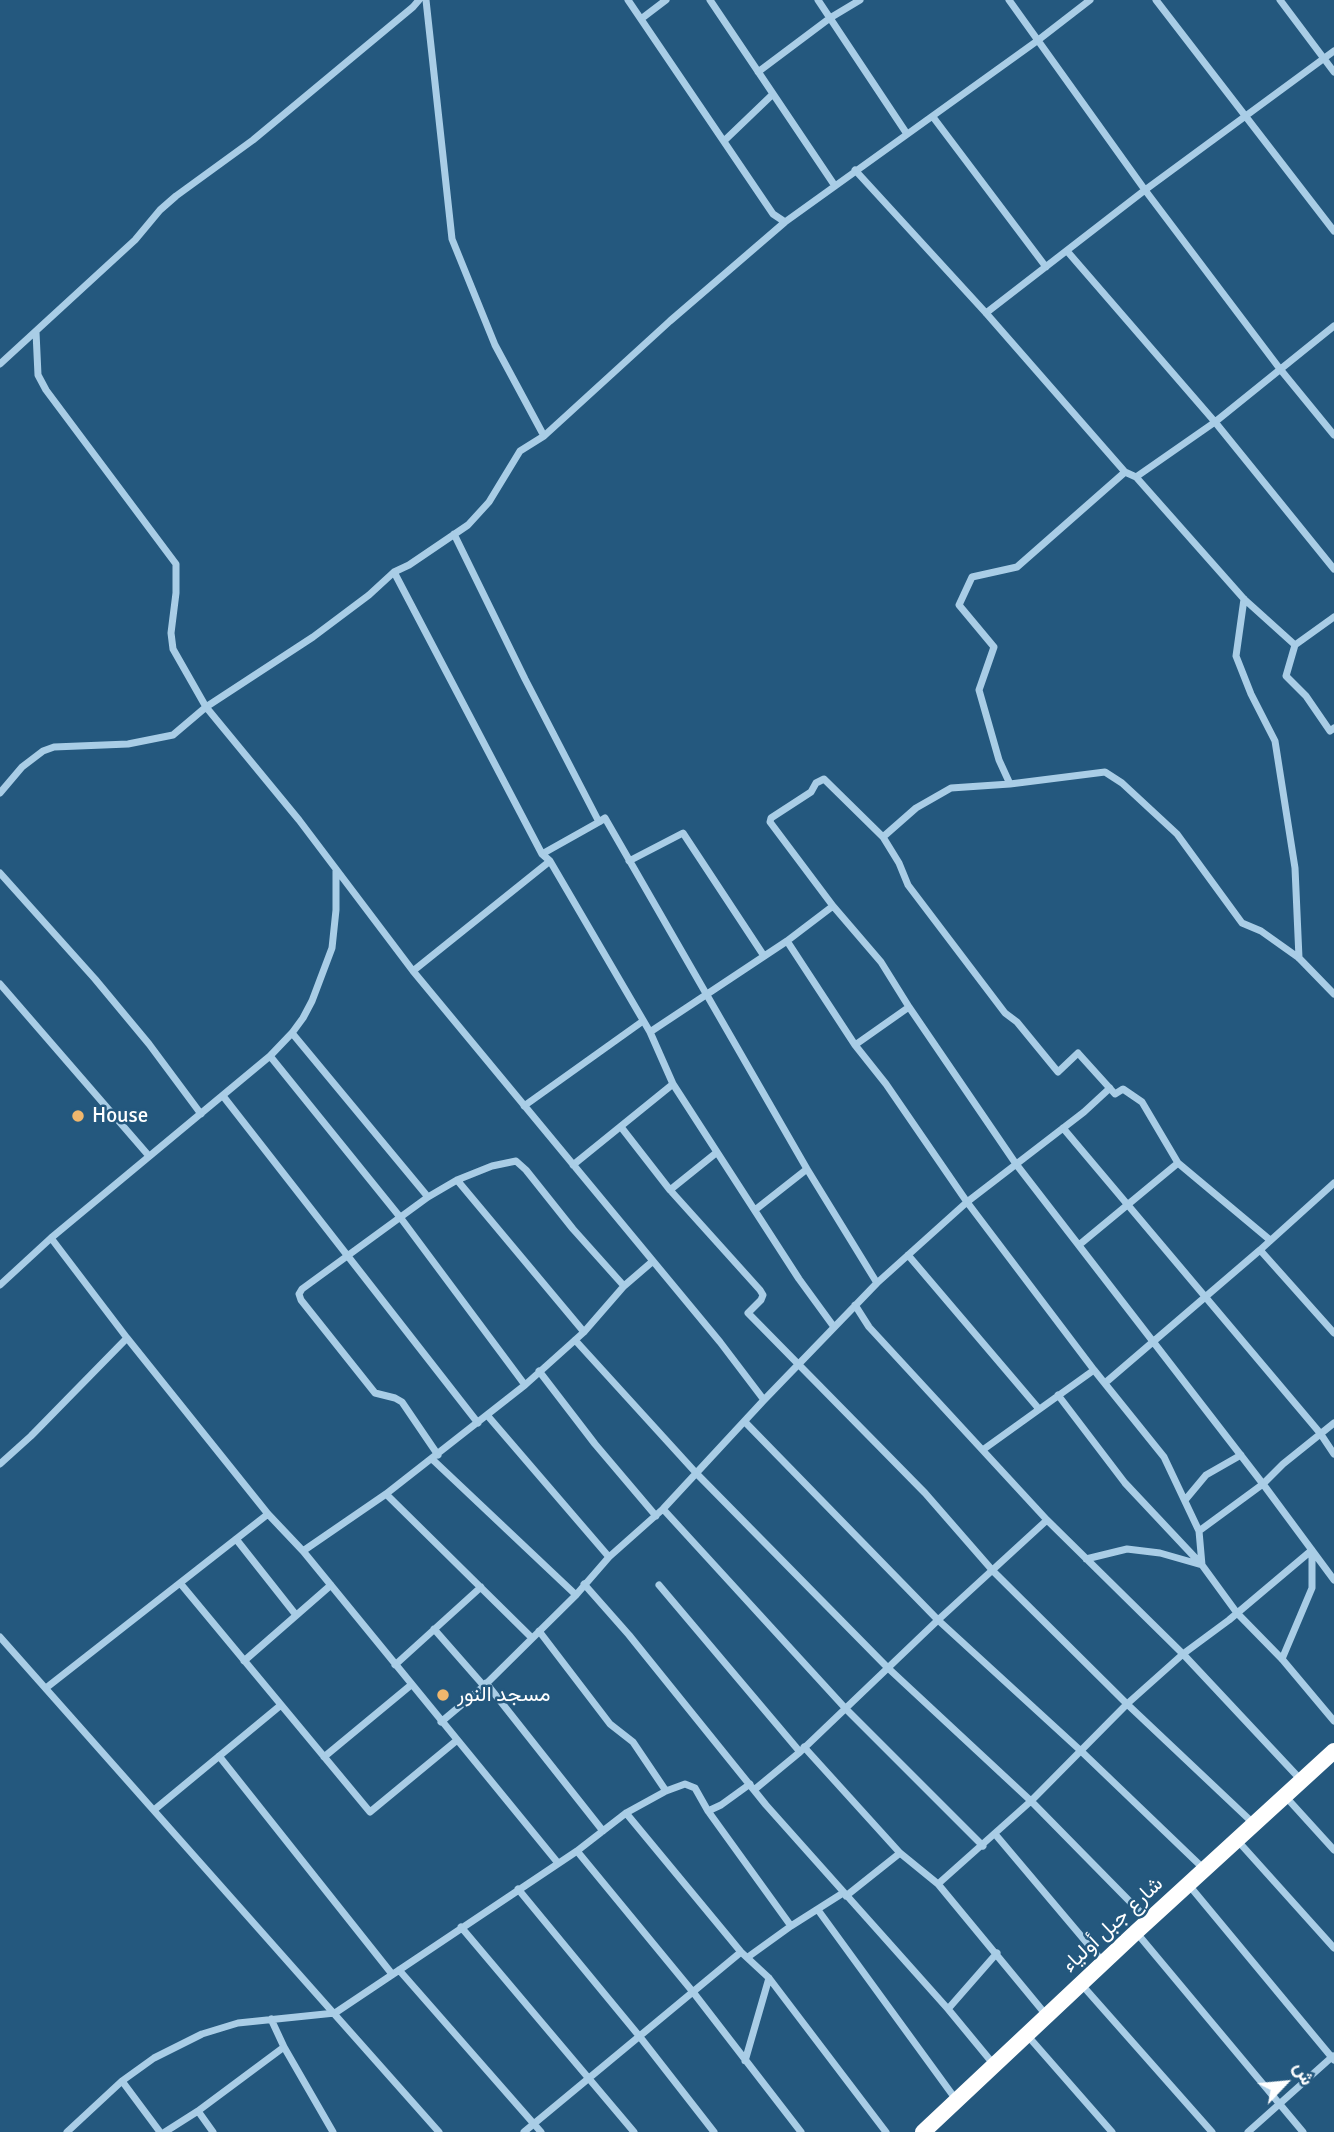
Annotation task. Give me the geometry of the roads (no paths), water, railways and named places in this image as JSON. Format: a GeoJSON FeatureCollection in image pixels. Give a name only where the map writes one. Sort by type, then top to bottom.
{"type":"FeatureCollection","features":[{"type":"Feature","properties":{"kind":"highway","name":"شارع جبل أولياء"},"geometry":{"type":"LineString","coordinates":[[923,2132],[1142,1926],[1334,1751]]}},
{"type":"Feature","properties":{"kind":"street"},"geometry":{"type":"LineString","coordinates":[[0,364],[135,240],[176,195],[253,139],[419,0]]}},
{"type":"Feature","properties":{"kind":"street"},"geometry":{"type":"LineString","coordinates":[[426,0],[452,239],[495,345],[544,436]]}},
{"type":"Feature","properties":{"kind":"street"},"geometry":{"type":"LineString","coordinates":[[628,0],[773,214],[785,222]]}},
{"type":"Feature","properties":{"kind":"street"},"geometry":{"type":"LineString","coordinates":[[641,19],[666,0]]}},
{"type":"Feature","properties":{"kind":"street"},"geometry":{"type":"LineString","coordinates":[[710,0],[835,186]]}},
{"type":"Feature","properties":{"kind":"street"},"geometry":{"type":"LineString","coordinates":[[818,0],[907,134]]}},
{"type":"Feature","properties":{"kind":"street"},"geometry":{"type":"LineString","coordinates":[[758,72],[830,18],[860,0]]}},
{"type":"Feature","properties":{"kind":"street"},"geometry":{"type":"LineString","coordinates":[[1009,0],[1145,190],[1280,369],[1334,435]]}},
{"type":"Feature","properties":{"kind":"street"},"geometry":{"type":"LineString","coordinates":[[0,793],[22,767],[43,751],[54,747],[128,744],[167,738],[178,732],[206,708],[313,637],[369,595],[394,572],[409,565],[468,525],[489,502],[520,451],[544,436],[670,321],[785,222],[933,117],[1090,0]]}},
{"type":"Feature","properties":{"kind":"street"},"geometry":{"type":"LineString","coordinates":[[1156,0],[1334,231]]}},
{"type":"Feature","properties":{"kind":"street"},"geometry":{"type":"LineString","coordinates":[[1280,0],[1334,72]]}},
{"type":"Feature","properties":{"kind":"street"},"geometry":{"type":"LineString","coordinates":[[986,313],[1145,190],[1334,51]]}},
{"type":"Feature","properties":{"kind":"street"},"geometry":{"type":"LineString","coordinates":[[724,141],[773,94]]}},
{"type":"Feature","properties":{"kind":"street"},"geometry":{"type":"LineString","coordinates":[[933,117],[1046,267]]}},
{"type":"Feature","properties":{"kind":"street"},"geometry":{"type":"LineString","coordinates":[[855,170],[986,313],[1125,472],[1136,477],[1244,599],[1295,645]]}},
{"type":"Feature","properties":{"kind":"street"},"geometry":{"type":"LineString","coordinates":[[1067,251],[1215,422],[1334,569]]}},
{"type":"Feature","properties":{"kind":"street"},"geometry":{"type":"LineString","coordinates":[[1136,477],[1215,422],[1334,326]]}},
{"type":"Feature","properties":{"kind":"street"},"geometry":{"type":"LineString","coordinates":[[36,332],[38,375],[46,390],[176,564],[176,593],[171,632],[173,649],[206,708],[299,820],[413,971],[720,1342],[764,1400]]}},
{"type":"Feature","properties":{"kind":"street"},"geometry":{"type":"LineString","coordinates":[[1010,784],[994,746],[979,690],[994,647],[959,605],[972,577],[1017,567],[1125,472]]}},
{"type":"Feature","properties":{"kind":"street"},"geometry":{"type":"LineString","coordinates":[[454,534],[599,822]]}},
{"type":"Feature","properties":{"kind":"street"},"geometry":{"type":"LineString","coordinates":[[394,572],[542,854],[550,861],[650,1032],[673,1084],[799,1279],[834,1327]]}},
{"type":"Feature","properties":{"kind":"street"},"geometry":{"type":"LineString","coordinates":[[1244,599],[1237,656],[1251,694],[1275,741],[1294,867],[1299,958]]}},
{"type":"Feature","properties":{"kind":"street"},"geometry":{"type":"LineString","coordinates":[[1334,617],[1295,645],[1286,676],[1306,696],[1330,731],[1334,728]]}},
{"type":"Feature","properties":{"kind":"street"},"geometry":{"type":"LineString","coordinates":[[883,837],[916,808],[951,788],[1010,784],[1105,772],[1122,783],[1177,834],[1242,923],[1261,931],[1299,958],[1334,994]]}},
{"type":"Feature","properties":{"kind":"street"},"geometry":{"type":"LineString","coordinates":[[1270,1240],[1178,1163],[1142,1102],[1124,1089],[1115,1094],[1077,1053],[1058,1072],[1017,1023],[1005,1013],[908,885],[900,863],[883,837],[824,779],[817,783],[811,792],[771,818],[770,822],[833,906],[881,962],[1016,1164],[1334,1580]]}},
{"type":"Feature","properties":{"kind":"street"},"geometry":{"type":"LineString","coordinates":[[542,854],[605,818],[807,1169],[877,1283]]}},
{"type":"Feature","properties":{"kind":"street"},"geometry":{"type":"LineString","coordinates":[[629,861],[683,833],[764,956]]}},
{"type":"Feature","properties":{"kind":"street"},"geometry":{"type":"LineString","coordinates":[[413,971],[550,861]]}},
{"type":"Feature","properties":{"kind":"street"},"geometry":{"type":"LineString","coordinates":[[0,1285],[51,1238],[270,1056],[292,1033],[312,1001],[332,948],[337,910],[336,870]]}},
{"type":"Feature","properties":{"kind":"street"},"geometry":{"type":"LineString","coordinates":[[0,873],[95,979],[149,1044],[201,1114]]}},
{"type":"Feature","properties":{"kind":"street"},"geometry":{"type":"LineString","coordinates":[[650,1032],[787,942],[833,906]]}},
{"type":"Feature","properties":{"kind":"street"},"geometry":{"type":"LineString","coordinates":[[787,942],[855,1045],[886,1084],[967,1202],[1094,1370],[1164,1457],[1199,1531],[1202,1565]]}},
{"type":"Feature","properties":{"kind":"street"},"geometry":{"type":"LineString","coordinates":[[0,984],[149,1156]]}},
{"type":"Feature","properties":{"kind":"street"},"geometry":{"type":"LineString","coordinates":[[855,1045],[909,1007]]}},
{"type":"Feature","properties":{"kind":"street"},"geometry":{"type":"LineString","coordinates":[[524,1106],[643,1021]]}},
{"type":"Feature","properties":{"kind":"street"},"geometry":{"type":"LineString","coordinates":[[292,1033],[428,1197]]}},
{"type":"Feature","properties":{"kind":"street"},"geometry":{"type":"LineString","coordinates":[[270,1056],[400,1217],[525,1385]]}},
{"type":"Feature","properties":{"kind":"street"},"geometry":{"type":"LineString","coordinates":[[573,1165],[673,1084]]}},
{"type":"Feature","properties":{"kind":"street"},"geometry":{"type":"LineString","coordinates":[[441,1722],[485,1685],[576,1595],[609,1558],[663,1509],[877,1283],[967,1202],[1110,1088]]}},
{"type":"Feature","properties":{"kind":"street"},"geometry":{"type":"LineString","coordinates":[[223,1096],[478,1423]]}},
{"type":"Feature","properties":{"kind":"street"},"geometry":{"type":"LineString","coordinates":[[621,1127],[670,1190],[760,1290],[763,1295],[761,1300],[748,1313],[925,1493],[993,1571],[1126,1704],[1254,1824]]}},
{"type":"Feature","properties":{"kind":"street"},"geometry":{"type":"LineString","coordinates":[[1063,1128],[1320,1433],[1334,1454]]}},
{"type":"Feature","properties":{"kind":"street"},"geometry":{"type":"LineString","coordinates":[[670,1190],[716,1153]]}},
{"type":"Feature","properties":{"kind":"street"},"geometry":{"type":"LineString","coordinates":[[576,1595],[435,1457],[402,1402],[375,1393],[299,1294],[347,1255],[428,1197],[457,1180],[492,1166],[516,1161],[624,1286]]}},
{"type":"Feature","properties":{"kind":"street"},"geometry":{"type":"LineString","coordinates":[[1079,1245],[1178,1163]]}},
{"type":"Feature","properties":{"kind":"street"},"geometry":{"type":"LineString","coordinates":[[755,1210],[807,1169]]}},
{"type":"Feature","properties":{"kind":"street"},"geometry":{"type":"LineString","coordinates":[[457,1180],[584,1332]]}},
{"type":"Feature","properties":{"kind":"street"},"geometry":{"type":"LineString","coordinates":[[1105,1383],[1334,1183]]}},
{"type":"Feature","properties":{"kind":"street"},"geometry":{"type":"LineString","coordinates":[[51,1238],[268,1514],[303,1551],[558,1863]]}},
{"type":"Feature","properties":{"kind":"street"},"geometry":{"type":"LineString","coordinates":[[1260,1250],[1334,1334]]}},
{"type":"Feature","properties":{"kind":"street"},"geometry":{"type":"LineString","coordinates":[[908,1255],[1039,1409]]}},
{"type":"Feature","properties":{"kind":"street"},"geometry":{"type":"LineString","coordinates":[[303,1551],[386,1494],[525,1385],[584,1332],[624,1286],[653,1261]]}},
{"type":"Feature","properties":{"kind":"street"},"geometry":{"type":"LineString","coordinates":[[855,1305],[869,1327],[1047,1520],[1183,1654],[1301,1781]]}},
{"type":"Feature","properties":{"kind":"street"},"geometry":{"type":"LineString","coordinates":[[0,1464],[127,1338]]}},
{"type":"Feature","properties":{"kind":"street"},"geometry":{"type":"LineString","coordinates":[[575,1340],[697,1474],[888,1668],[1031,1801],[1142,1926],[1303,2132]]}},
{"type":"Feature","properties":{"kind":"street"},"geometry":{"type":"LineString","coordinates":[[984,1449],[1094,1370]]}},
{"type":"Feature","properties":{"kind":"street"},"geometry":{"type":"LineString","coordinates":[[539,1371],[595,1444],[656,1516]]}},
{"type":"Feature","properties":{"kind":"street"},"geometry":{"type":"LineString","coordinates":[[1058,1395],[1125,1483],[1202,1565],[1237,1613],[1282,1659],[1334,1721]]}},
{"type":"Feature","properties":{"kind":"street"},"geometry":{"type":"LineString","coordinates":[[487,1415],[609,1558]]}},
{"type":"Feature","properties":{"kind":"street"},"geometry":{"type":"LineString","coordinates":[[745,1422],[938,1620],[1081,1751],[1205,1870]]}},
{"type":"Feature","properties":{"kind":"street"},"geometry":{"type":"LineString","coordinates":[[1199,1531],[1263,1484],[1283,1464],[1334,1423]]}},
{"type":"Feature","properties":{"kind":"street"},"geometry":{"type":"LineString","coordinates":[[1186,1499],[1206,1475],[1241,1455]]}},
{"type":"Feature","properties":{"kind":"street"},"geometry":{"type":"LineString","coordinates":[[386,1494],[532,1637]]}},
{"type":"Feature","properties":{"kind":"street"},"geometry":{"type":"LineString","coordinates":[[663,1509],[846,1709],[983,1846]]}},
{"type":"Feature","properties":{"kind":"street"},"geometry":{"type":"LineString","coordinates":[[46,1688],[268,1514]]}},
{"type":"Feature","properties":{"kind":"street"},"geometry":{"type":"LineString","coordinates":[[708,1811],[752,1787],[802,1750],[1047,1520]]}},
{"type":"Feature","properties":{"kind":"street"},"geometry":{"type":"LineString","coordinates":[[236,1539],[296,1615]]}},
{"type":"Feature","properties":{"kind":"street"},"geometry":{"type":"LineString","coordinates":[[1086,1559],[1127,1549],[1160,1553],[1202,1565]]}},
{"type":"Feature","properties":{"kind":"street"},"geometry":{"type":"LineString","coordinates":[[938,1884],[1031,1801],[1126,1704],[1183,1654],[1312,1550]]}},
{"type":"Feature","properties":{"kind":"street"},"geometry":{"type":"LineString","coordinates":[[1282,1659],[1312,1588],[1312,1550]]}},
{"type":"Feature","properties":{"kind":"street"},"geometry":{"type":"LineString","coordinates":[[1325,1567],[1334,1569]]}},
{"type":"Feature","properties":{"kind":"street"},"geometry":{"type":"LineString","coordinates":[[180,1583],[370,1812],[456,1741]]}},
{"type":"Feature","properties":{"kind":"street"},"geometry":{"type":"LineString","coordinates":[[584,1584],[629,1635],[752,1787],[948,2009],[995,2067]]}},
{"type":"Feature","properties":{"kind":"street"},"geometry":{"type":"LineString","coordinates":[[244,1661],[331,1585]]}},
{"type":"Feature","properties":{"kind":"street"},"geometry":{"type":"LineString","coordinates":[[659,1585],[802,1750],[900,1853],[938,1884],[1047,2016]]}},
{"type":"Feature","properties":{"kind":"street"},"geometry":{"type":"LineString","coordinates":[[395,1665],[481,1587]]}},
{"type":"Feature","properties":{"kind":"street"},"geometry":{"type":"LineString","coordinates":[[434,1629],[485,1685],[603,1831]]}},
{"type":"Feature","properties":{"kind":"street"},"geometry":{"type":"LineString","coordinates":[[539,1631],[610,1724],[633,1742],[666,1791]]}},
{"type":"Feature","properties":{"kind":"street"},"geometry":{"type":"LineString","coordinates":[[0,1637],[439,2132]]}},
{"type":"Feature","properties":{"kind":"street"},"geometry":{"type":"LineString","coordinates":[[324,1757],[411,1685]]}},
{"type":"Feature","properties":{"kind":"street"},"geometry":{"type":"LineString","coordinates":[[154,1810],[281,1705]]}},
{"type":"Feature","properties":{"kind":"street"},"geometry":{"type":"LineString","coordinates":[[219,1756],[396,1972],[541,2132]]}},
{"type":"Feature","properties":{"kind":"street"},"geometry":{"type":"LineString","coordinates":[[67,2132],[122,2081],[154,2057],[202,2034],[238,2023],[335,2013],[576,1851],[626,1813],[685,1784],[695,1788],[708,1811],[791,1926]]}},
{"type":"Feature","properties":{"kind":"street"},"geometry":{"type":"LineString","coordinates":[[1285,1796],[1334,1850]]}},
{"type":"Feature","properties":{"kind":"street"},"geometry":{"type":"LineString","coordinates":[[626,1813],[741,1952],[769,1978],[886,2132]]}},
{"type":"Feature","properties":{"kind":"street"},"geometry":{"type":"LineString","coordinates":[[995,1834],[1104,1963]]}},
{"type":"Feature","properties":{"kind":"street"},"geometry":{"type":"LineString","coordinates":[[1237,1840],[1334,1948]]}},
{"type":"Feature","properties":{"kind":"street"},"geometry":{"type":"LineString","coordinates":[[576,1851],[693,1992],[801,2132]]}},
{"type":"Feature","properties":{"kind":"street"},"geometry":{"type":"LineString","coordinates":[[748,1957],[791,1926],[845,1894],[900,1853]]}},
{"type":"Feature","properties":{"kind":"street"},"geometry":{"type":"LineString","coordinates":[[1188,1884],[1333,2058],[1248,2132]]}},
{"type":"Feature","properties":{"kind":"street"},"geometry":{"type":"LineString","coordinates":[[518,1889],[714,2132]]}},
{"type":"Feature","properties":{"kind":"street"},"geometry":{"type":"LineString","coordinates":[[818,1910],[958,2101]]}},
{"type":"Feature","properties":{"kind":"street"},"geometry":{"type":"LineString","coordinates":[[461,1927],[634,2132]]}},
{"type":"Feature","properties":{"kind":"street"},"geometry":{"type":"LineString","coordinates":[[524,2132],[741,1952]]}},
{"type":"Feature","properties":{"kind":"street"},"geometry":{"type":"LineString","coordinates":[[948,2009],[997,1953]]}},
{"type":"Feature","properties":{"kind":"street"},"geometry":{"type":"LineString","coordinates":[[745,2061],[769,1978]]}},
{"type":"Feature","properties":{"kind":"street"},"geometry":{"type":"LineString","coordinates":[[1081,1984],[1212,2132]]}},
{"type":"Feature","properties":{"kind":"street"},"geometry":{"type":"LineString","coordinates":[[271,2018],[330,2131]]}},
{"type":"Feature","properties":{"kind":"street"},"geometry":{"type":"LineString","coordinates":[[1027,2035],[1112,2132]]}},
{"type":"Feature","properties":{"kind":"street"},"geometry":{"type":"LineString","coordinates":[[122,2081],[163,2132],[198,2111],[284,2047]]}},
{"type":"Feature","properties":{"kind":"street"},"geometry":{"type":"LineString","coordinates":[[198,2111],[213,2132]]}},
{"type":"Feature","properties":{"kind":"place","name":"House"},"geometry":{"type":"Point","coordinates":[78,1116]}},
{"type":"Feature","properties":{"kind":"place","name":"مسجد النور"},"geometry":{"type":"Point","coordinates":[443,1695]}}]}
